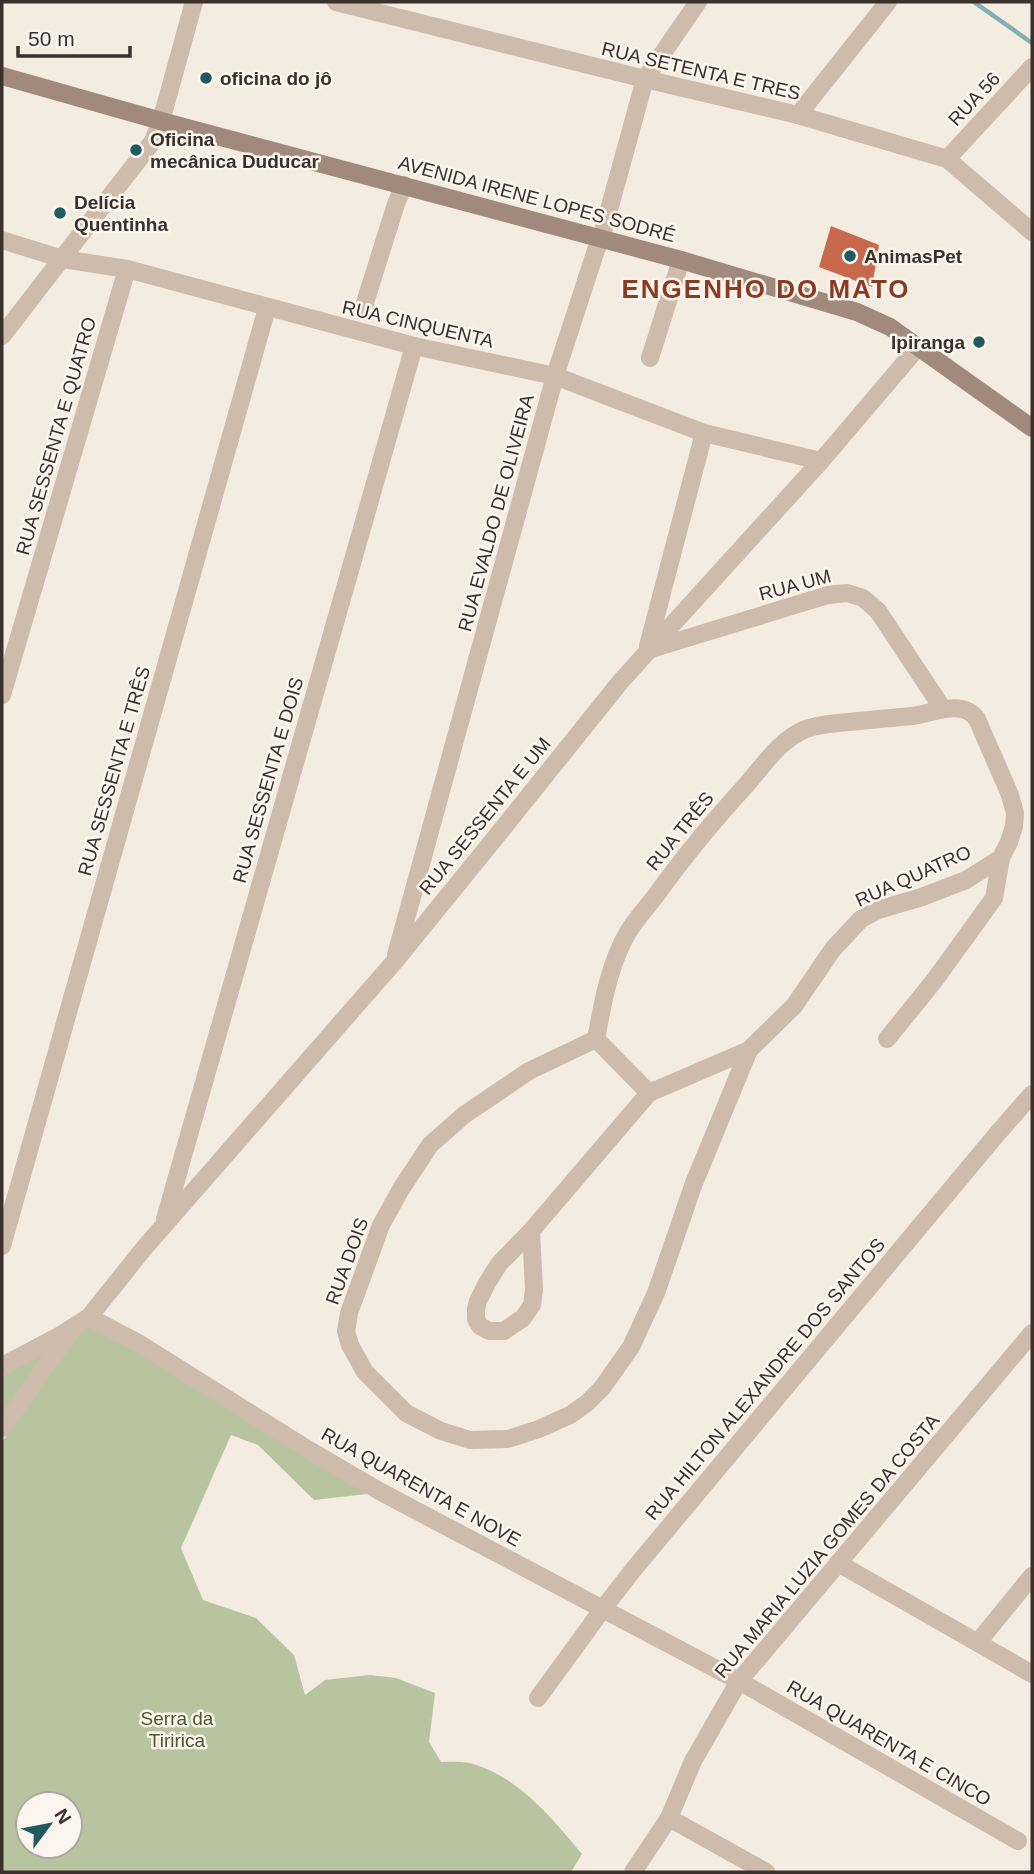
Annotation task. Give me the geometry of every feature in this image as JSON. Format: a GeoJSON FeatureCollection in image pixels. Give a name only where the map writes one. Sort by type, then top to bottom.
{"type":"FeatureCollection","features":[{"type":"Feature","properties":{"kind":"main road","name":"AVENIDA IRENE LOPES SODRÉ"},"geometry":{"type":"LineString","coordinates":[[2,76],[681,260],[857,312],[890,327],[919,346],[1032,428]]}},
{"type":"Feature","properties":{"kind":"street"},"geometry":{"type":"LineString","coordinates":[[2,336],[153,142],[194,2]]}},
{"type":"Feature","properties":{"kind":"street","name":"RUA SETENTA E TRES"},"geometry":{"type":"LineString","coordinates":[[336,2],[798,115],[947,159],[1032,232]]}},
{"type":"Feature","properties":{"kind":"street","name":"RUA EVALDO DE OLIVEIRA"},"geometry":{"type":"LineString","coordinates":[[395,961],[555,376],[601,239],[645,79],[698,2]]}},
{"type":"Feature","properties":{"kind":"street"},"geometry":{"type":"LineString","coordinates":[[798,115],[888,2]]}},
{"type":"Feature","properties":{"kind":"street","name":"RUA 56"},"geometry":{"type":"LineString","coordinates":[[947,159],[1032,67]]}},
{"type":"Feature","properties":{"kind":"street"},"geometry":{"type":"LineString","coordinates":[[363,309],[404,185]]}},
{"type":"Feature","properties":{"kind":"street","name":"RUA CINQUENTA"},"geometry":{"type":"LineString","coordinates":[[2,240],[63,259],[127,269],[414,346],[555,376],[704,433],[821,460]]}},
{"type":"Feature","properties":{"kind":"street"},"geometry":{"type":"LineString","coordinates":[[650,358],[681,260]]}},
{"type":"Feature","properties":{"kind":"street","name":"RUA SESSENTA E QUATRO"},"geometry":{"type":"LineString","coordinates":[[2,695],[127,269]]}},
{"type":"Feature","properties":{"kind":"street","name":"RUA SESSENTA E TRÊS"},"geometry":{"type":"LineString","coordinates":[[2,1246],[9,1186],[267,308]]}},
{"type":"Feature","properties":{"kind":"street","name":"RUA SESSENTA E DOIS"},"geometry":{"type":"LineString","coordinates":[[163,1226],[414,346]]}},
{"type":"Feature","properties":{"kind":"street","name":"RUA SESSENTA E UM"},"geometry":{"type":"LineString","coordinates":[[2,1428],[82,1322],[395,961],[647,651],[821,460],[919,346]]}},
{"type":"Feature","properties":{"kind":"street"},"geometry":{"type":"LineString","coordinates":[[647,651],[704,433]]}},
{"type":"Feature","properties":{"kind":"street","name":"RUA UM"},"geometry":{"type":"LineString","coordinates":[[647,651],[828,595],[847,593],[863,598],[878,611],[943,709]]}},
{"type":"Feature","properties":{"kind":"street","name":"RUA QUATRO"},"geometry":{"type":"LineString","coordinates":[[531,1231],[534,1290],[532,1305],[523,1318],[504,1331],[489,1331],[480,1326],[476,1319],[476,1309],[499,1264],[531,1231],[649,1093],[749,1050],[794,1006],[832,949],[861,919],[878,910],[966,880],[1001,858],[1014,826],[1015,813],[1010,795],[973,713],[943,709]]}},
{"type":"Feature","properties":{"kind":"street","name":"RUA TRÊS"},"geometry":{"type":"LineString","coordinates":[[596,1039],[612,967],[629,932],[678,864],[776,750],[808,728],[918,715],[943,709]]}},
{"type":"Feature","properties":{"kind":"street"},"geometry":{"type":"LineString","coordinates":[[887,1039],[934,981],[994,898],[1001,858]]}},
{"type":"Feature","properties":{"kind":"street"},"geometry":{"type":"LineString","coordinates":[[596,1039],[649,1093]]}},
{"type":"Feature","properties":{"kind":"street","name":"RUA DOIS"},"geometry":{"type":"LineString","coordinates":[[596,1039],[528,1071],[464,1115],[430,1145],[381,1225],[349,1313],[346,1331],[350,1345],[365,1372],[407,1413],[441,1431],[470,1440],[508,1439],[570,1415],[602,1388],[631,1347],[656,1293],[694,1183],[749,1050]]}},
{"type":"Feature","properties":{"kind":"street","name":"RUA HILTON ALEXANDRE DOS SANTOS"},"geometry":{"type":"LineString","coordinates":[[538,1698],[601,1610],[695,1495],[1032,1094]]}},
{"type":"Feature","properties":{"kind":"street"},"geometry":{"type":"LineString","coordinates":[[2,1366],[82,1322]]}},
{"type":"Feature","properties":{"kind":"street","name":"RUA QUARENTA E NOVE"},"geometry":{"type":"LineString","coordinates":[[82,1322],[140,1344],[381,1492],[739,1681]]}},
{"type":"Feature","properties":{"kind":"street","name":"RUA MARIA LUZIA GOMES DA COSTA"},"geometry":{"type":"LineString","coordinates":[[633,1872],[670,1818],[693,1761],[739,1681],[1032,1333]]}},
{"type":"Feature","properties":{"kind":"street"},"geometry":{"type":"LineString","coordinates":[[838,1563],[1032,1674]]}},
{"type":"Feature","properties":{"kind":"street"},"geometry":{"type":"LineString","coordinates":[[978,1642],[1032,1576]]}},
{"type":"Feature","properties":{"kind":"street","name":"RUA QUARENTA E CINCO"},"geometry":{"type":"LineString","coordinates":[[739,1681],[1018,1841]]}},
{"type":"Feature","properties":{"kind":"street"},"geometry":{"type":"LineString","coordinates":[[670,1818],[766,1872]]}},
{"type":"Feature","properties":{"kind":"green space","name":"Serra da Tiririca"},"geometry":{"type":"Polygon","coordinates":[[[90,1320],[367,1494],[314,1500],[258,1445],[231,1435],[181,1548],[203,1600],[256,1618],[294,1655],[305,1695],[325,1680],[370,1675],[396,1678],[435,1693],[429,1742],[441,1762],[473,1764],[490,1770],[520,1789],[547,1813],[582,1854],[571,1872],[2,1872],[2,1442],[90,1320]]]}},
{"type":"Feature","properties":{"kind":"green space"},"geometry":{"type":"Polygon","coordinates":[[[48,1349],[2,1416],[2,1376],[48,1349]]]}},
{"type":"Feature","properties":{"kind":"building","name":"AnimasPet"},"geometry":{"type":"Polygon","coordinates":[[[831,226],[879,245],[872,287],[819,267],[831,226]]]}},
{"type":"Feature","properties":{"kind":"waterway"},"geometry":{"type":"LineString","coordinates":[[974,2],[1032,43]]}},
{"type":"Feature","properties":{"kind":"place","name":"oficina do jô"},"geometry":{"type":"Point","coordinates":[206,78]}},
{"type":"Feature","properties":{"kind":"place","name":"Oficina mecânica Duducar"},"geometry":{"type":"Point","coordinates":[136,150]}},
{"type":"Feature","properties":{"kind":"place","name":"Delícia Quentinha"},"geometry":{"type":"Point","coordinates":[60,213]}},
{"type":"Feature","properties":{"kind":"place","name":"AnimasPet"},"geometry":{"type":"Point","coordinates":[850,256]}},
{"type":"Feature","properties":{"kind":"place","name":"Ipiranga"},"geometry":{"type":"Point","coordinates":[979,342]}},
{"type":"Feature","properties":{"kind":"district","name":"ENGENHO DO MATO"},"geometry":{"type":"Point","coordinates":[766,289]}}]}
